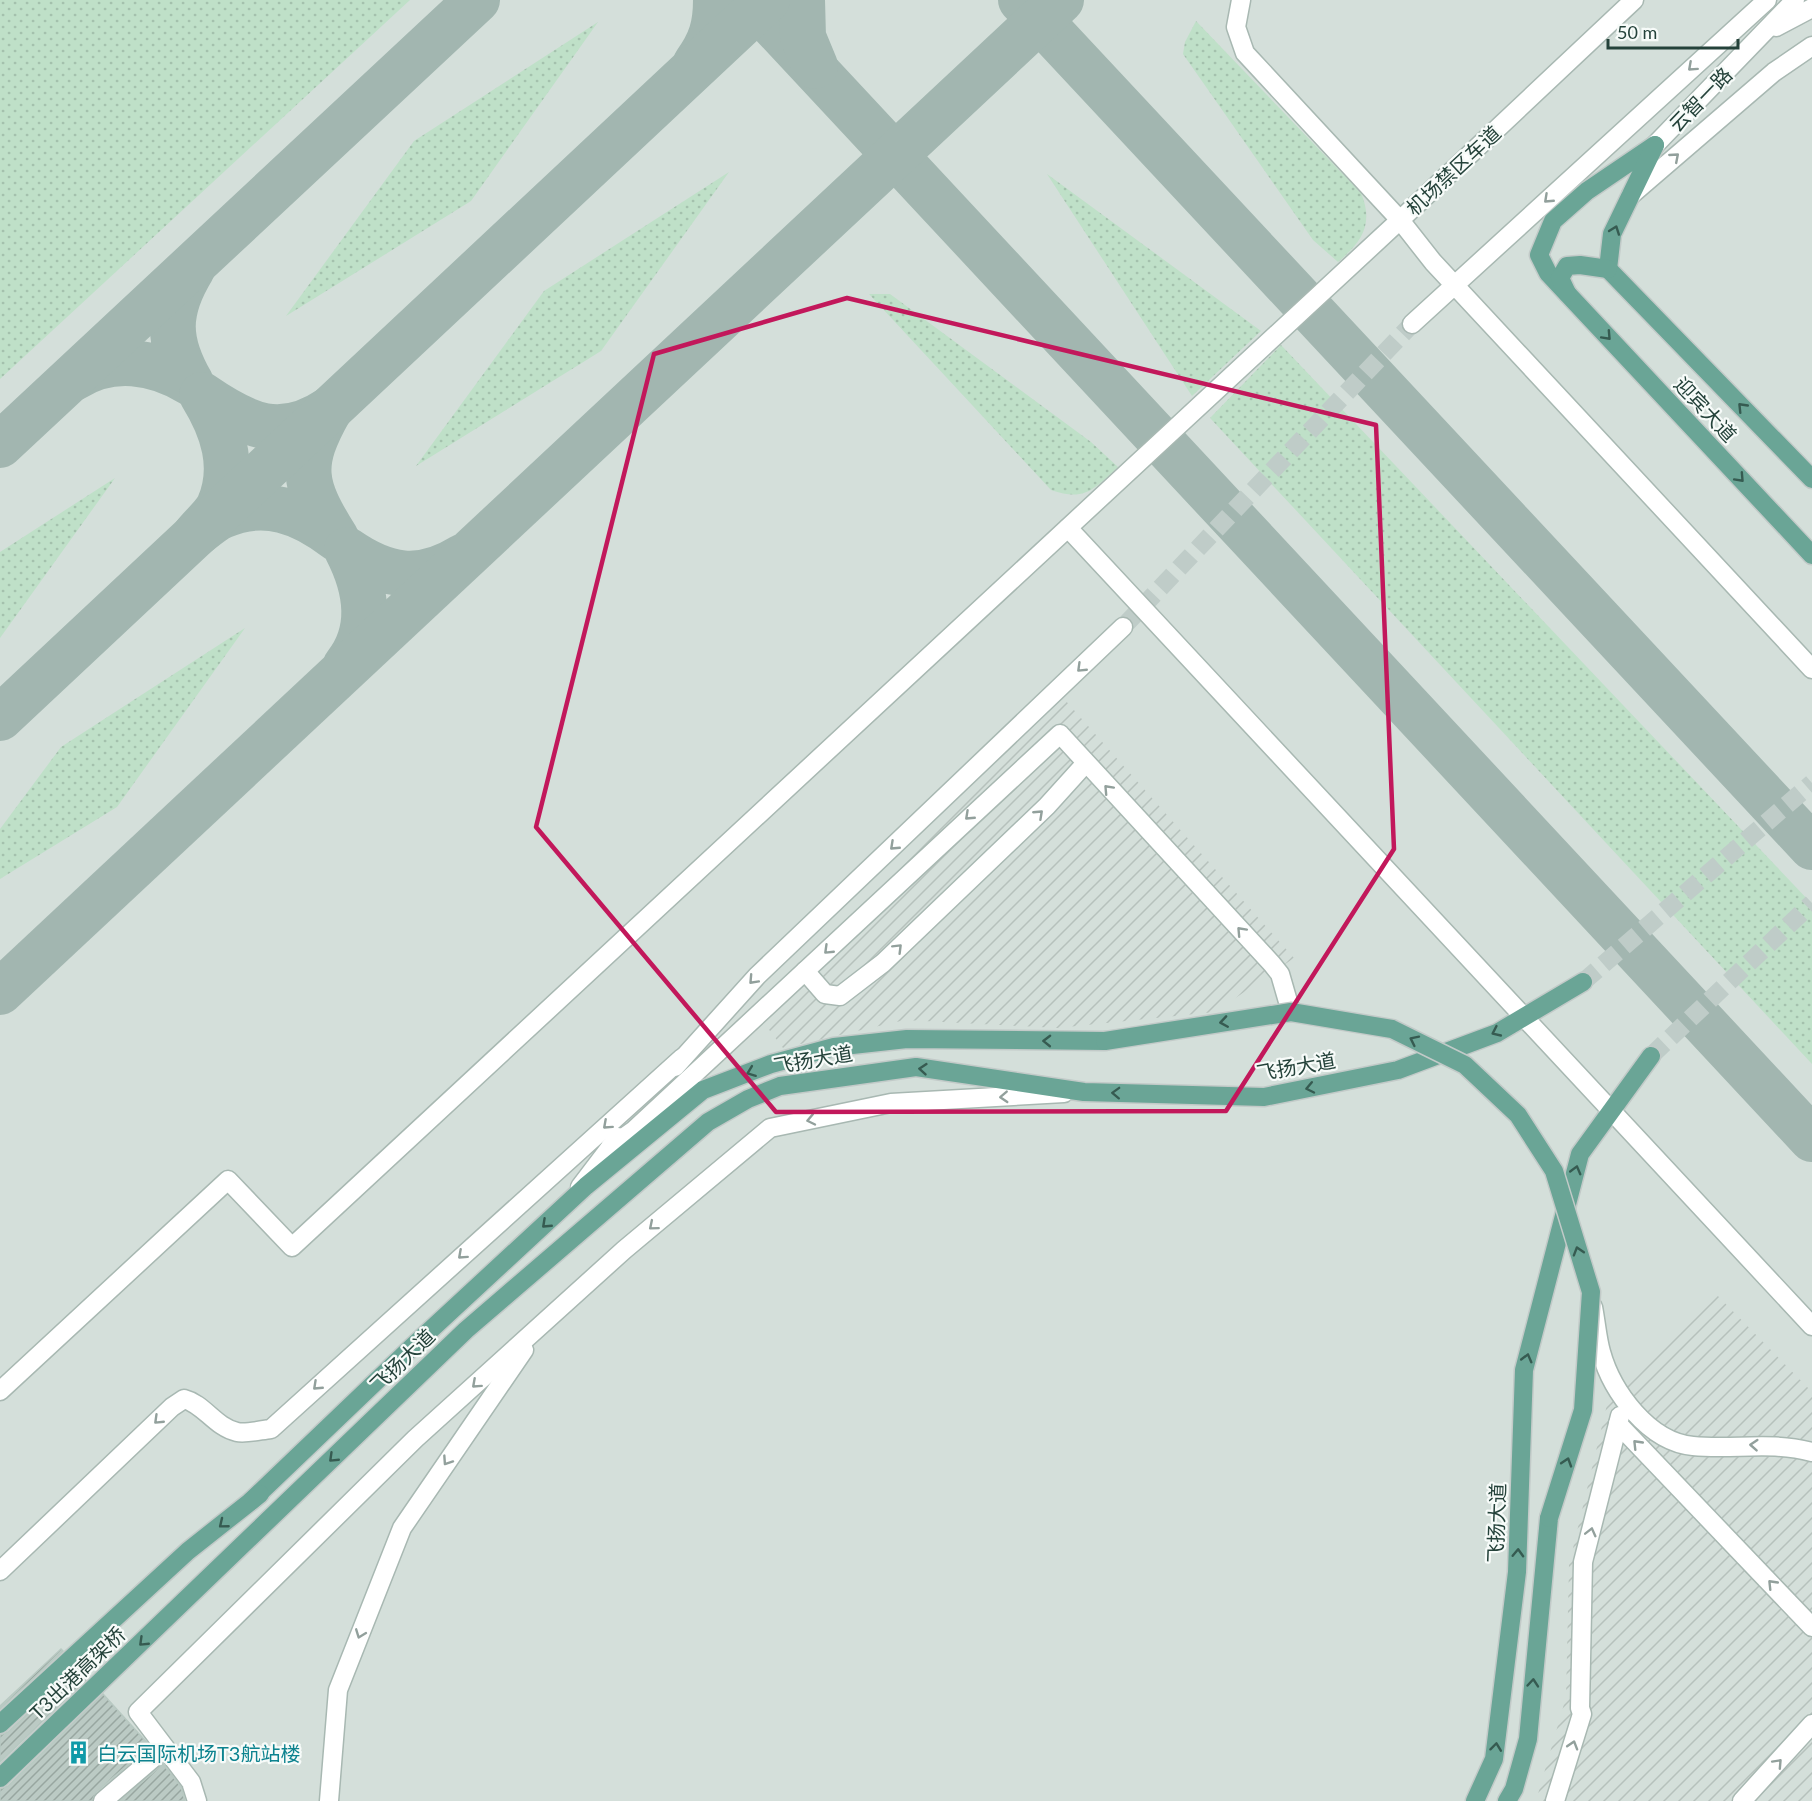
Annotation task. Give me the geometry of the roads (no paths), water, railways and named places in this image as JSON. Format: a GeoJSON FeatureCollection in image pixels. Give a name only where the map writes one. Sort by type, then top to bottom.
{"type":"FeatureCollection","features":[{"type":"Feature","properties":{"kind":"main road"},"geometry":{"type":"LineString","coordinates":[[1567,293],[1560,278],[1567,266],[1580,265],[1608,269],[1612,234],[1655,145]]}},
{"type":"Feature","properties":{"kind":"main road","name":"迎宾大道"},"geometry":{"type":"LineString","coordinates":[[1655,145],[1587,191],[1553,220],[1539,255],[1548,273],[1812,555]]}},
{"type":"Feature","properties":{"kind":"main road","name":"迎宾大道"},"geometry":{"type":"LineString","coordinates":[[1608,269],[1812,479]]}},
{"type":"Feature","properties":{"kind":"main road","name":"飞扬大道"},"geometry":{"type":"LineString","coordinates":[[185,1601],[466,1330],[708,1122],[748,1099],[780,1086],[916,1067],[1084,1092],[1263,1098],[1398,1070],[1497,1033],[1583,982]]}},
{"type":"Feature","properties":{"kind":"main road"},"geometry":{"type":"LineString","coordinates":[[251,1501],[566,1206],[703,1090],[771,1064],[834,1047],[908,1039],[1105,1041],[1291,1012],[1392,1029],[1465,1065],[1518,1115],[1554,1171],[1590,1292],[1583,1410],[1549,1518],[1528,1739],[1514,1789],[1507,1801]]}},
{"type":"Feature","properties":{"kind":"main road","name":"飞扬大道"},"geometry":{"type":"LineString","coordinates":[[1475,1801],[1494,1759],[1517,1572],[1524,1370],[1580,1154],[1651,1056]]}},
{"type":"Feature","properties":{"kind":"main road"},"geometry":{"type":"LineString","coordinates":[[0,1724],[188,1551],[466,1330]]}},
{"type":"Feature","properties":{"kind":"main road","name":"T3出港高架桥"},"geometry":{"type":"LineString","coordinates":[[0,1778],[185,1601]]}},
{"type":"Feature","properties":{"kind":"street","name":"机场禁区车道"},"geometry":{"type":"LineString","coordinates":[[1241,0],[1236,27],[1245,53],[1400,220],[1634,0]]}},
{"type":"Feature","properties":{"kind":"street"},"geometry":{"type":"LineString","coordinates":[[1412,324],[1767,0]]}},
{"type":"Feature","properties":{"kind":"street","name":"云智一路"},"geometry":{"type":"LineString","coordinates":[[1655,145],[1795,0]]}},
{"type":"Feature","properties":{"kind":"street"},"geometry":{"type":"LineString","coordinates":[[1762,34],[1812,8]]}},
{"type":"Feature","properties":{"kind":"street"},"geometry":{"type":"LineString","coordinates":[[1631,195],[1774,72],[1812,46]]}},
{"type":"Feature","properties":{"kind":"street"},"geometry":{"type":"LineString","coordinates":[[0,1391],[228,1180],[292,1247],[1400,220],[1433,262],[1812,669]]}},
{"type":"Feature","properties":{"kind":"street"},"geometry":{"type":"LineString","coordinates":[[1068,528],[1812,1326]]}},
{"type":"Feature","properties":{"kind":"street"},"geometry":{"type":"LineString","coordinates":[[566,1206],[682,1058],[757,976],[1123,627]]}},
{"type":"Feature","properties":{"kind":"street"},"geometry":{"type":"LineString","coordinates":[[610,1147],[634,1130],[1060,734],[1085,764],[1280,974],[1291,1012]]}},
{"type":"Feature","properties":{"kind":"street"},"geometry":{"type":"LineString","coordinates":[[805,971],[825,994],[840,996],[883,963],[1047,806],[1085,764]]}},
{"type":"Feature","properties":{"kind":"street"},"geometry":{"type":"LineString","coordinates":[[0,1571],[183,1399],[194,1401],[217,1423],[238,1433],[271,1429],[682,1058]]}},
{"type":"Feature","properties":{"kind":"street"},"geometry":{"type":"LineString","coordinates":[[197,1801],[191,1782],[138,1712],[415,1439],[624,1250],[771,1128],[891,1103],[1084,1092]]}},
{"type":"Feature","properties":{"kind":"street"},"geometry":{"type":"LineString","coordinates":[[1590,1292],[1601,1354],[1624,1400],[1653,1432],[1691,1446],[1744,1444],[1798,1448],[1812,1452]]}},
{"type":"Feature","properties":{"kind":"street"},"geometry":{"type":"LineString","coordinates":[[329,1801],[338,1690],[402,1528],[540,1326]]}},
{"type":"Feature","properties":{"kind":"street"},"geometry":{"type":"LineString","coordinates":[[1555,1801],[1582,1714],[1580,1708],[1583,1562],[1624,1400]]}},
{"type":"Feature","properties":{"kind":"street"},"geometry":{"type":"LineString","coordinates":[[1618,1425],[1812,1627]]}},
{"type":"Feature","properties":{"kind":"street"},"geometry":{"type":"LineString","coordinates":[[1743,1801],[1812,1724]]}},
{"type":"Feature","properties":{"kind":"street"},"geometry":{"type":"LineString","coordinates":[[103,1801],[165,1748]]}},
{"type":"Feature","properties":{"kind":"tunnel"},"geometry":{"type":"LineString","coordinates":[[1123,627],[1412,324]]}},
{"type":"Feature","properties":{"kind":"tunnel"},"geometry":{"type":"LineString","coordinates":[[1583,982],[1812,783]]}},
{"type":"Feature","properties":{"kind":"tunnel"},"geometry":{"type":"LineString","coordinates":[[1651,1056],[1812,903]]}},
{"type":"Feature","properties":{"kind":"place","name":"白云国际机场T3航站楼"},"geometry":{"type":"Point","coordinates":[79,1753]}}]}
